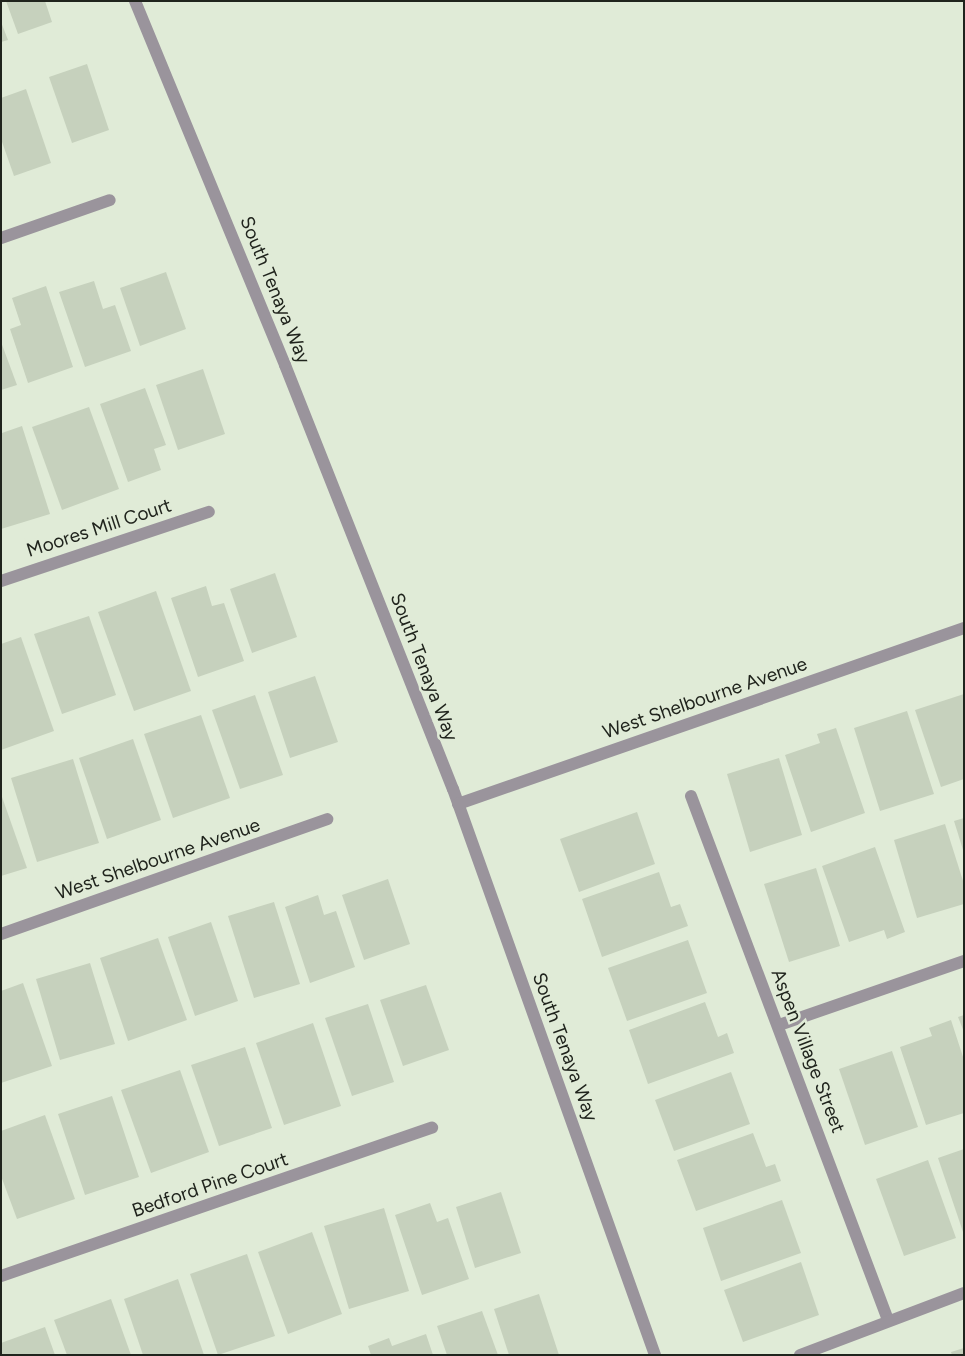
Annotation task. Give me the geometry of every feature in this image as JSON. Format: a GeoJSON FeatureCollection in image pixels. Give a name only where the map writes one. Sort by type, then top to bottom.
{"type":"FeatureCollection","features":[{"type":"Feature","properties":{"kind":"street","name":"South Tenaya Way"},"geometry":{"type":"LineString","coordinates":[[135,1],[289,374],[458,804],[656,1355]]}},
{"type":"Feature","properties":{"kind":"street"},"geometry":{"type":"LineString","coordinates":[[1,238],[110,200]]}},
{"type":"Feature","properties":{"kind":"street","name":"Moores Mill Court"},"geometry":{"type":"LineString","coordinates":[[1,581],[209,512]]}},
{"type":"Feature","properties":{"kind":"street","name":"West Shelbourne Avenue"},"geometry":{"type":"LineString","coordinates":[[458,804],[964,628]]}},
{"type":"Feature","properties":{"kind":"street","name":"Aspen Village Street"},"geometry":{"type":"LineString","coordinates":[[691,796],[779,1025],[888,1320]]}},
{"type":"Feature","properties":{"kind":"street","name":"West Shelbourne Avenue"},"geometry":{"type":"LineString","coordinates":[[1,934],[328,820]]}},
{"type":"Feature","properties":{"kind":"street"},"geometry":{"type":"LineString","coordinates":[[779,1025],[964,961]]}},
{"type":"Feature","properties":{"kind":"street","name":"Bedford Pine Court"},"geometry":{"type":"LineString","coordinates":[[1,1276],[432,1128]]}},
{"type":"Feature","properties":{"kind":"street"},"geometry":{"type":"LineString","coordinates":[[800,1355],[888,1320],[964,1293]]}},
{"type":"Feature","properties":{"kind":"building"},"geometry":{"type":"Polygon","coordinates":[[[6,1],[45,1],[52,22],[18,34],[6,1]]]}},
{"type":"Feature","properties":{"kind":"building"},"geometry":{"type":"Polygon","coordinates":[[[1,22],[8,40],[1,42],[1,22]]]}},
{"type":"Feature","properties":{"kind":"building"},"geometry":{"type":"Polygon","coordinates":[[[87,64],[109,130],[72,143],[49,77],[87,64]]]}},
{"type":"Feature","properties":{"kind":"building"},"geometry":{"type":"Polygon","coordinates":[[[26,89],[51,163],[14,176],[1,139],[1,98],[26,89]]]}},
{"type":"Feature","properties":{"kind":"building"},"geometry":{"type":"Polygon","coordinates":[[[166,272],[186,329],[140,346],[120,288],[166,272]]]}},
{"type":"Feature","properties":{"kind":"building"},"geometry":{"type":"Polygon","coordinates":[[[94,281],[103,309],[115,305],[131,351],[85,367],[59,292],[94,281]]]}},
{"type":"Feature","properties":{"kind":"building"},"geometry":{"type":"Polygon","coordinates":[[[46,286],[73,367],[28,383],[10,329],[21,325],[12,298],[46,286]]]}},
{"type":"Feature","properties":{"kind":"building"},"geometry":{"type":"Polygon","coordinates":[[[1,342],[17,385],[1,390],[1,342]]]}},
{"type":"Feature","properties":{"kind":"building"},"geometry":{"type":"Polygon","coordinates":[[[203,369],[225,434],[178,450],[156,385],[203,369]]]}},
{"type":"Feature","properties":{"kind":"building"},"geometry":{"type":"Polygon","coordinates":[[[145,388],[166,445],[154,449],[161,470],[128,482],[100,404],[145,388]]]}},
{"type":"Feature","properties":{"kind":"building"},"geometry":{"type":"Polygon","coordinates":[[[89,407],[119,489],[62,510],[32,427],[89,407]]]}},
{"type":"Feature","properties":{"kind":"building"},"geometry":{"type":"Polygon","coordinates":[[[22,426],[50,514],[1,529],[2,433],[22,426]]]}},
{"type":"Feature","properties":{"kind":"building"},"geometry":{"type":"Polygon","coordinates":[[[275,573],[297,637],[252,653],[230,589],[275,573]]]}},
{"type":"Feature","properties":{"kind":"building"},"geometry":{"type":"Polygon","coordinates":[[[206,586],[212,606],[224,603],[244,661],[198,677],[171,598],[206,586]]]}},
{"type":"Feature","properties":{"kind":"building"},"geometry":{"type":"Polygon","coordinates":[[[156,591],[191,691],[134,711],[98,612],[156,591]]]}},
{"type":"Feature","properties":{"kind":"building"},"geometry":{"type":"Polygon","coordinates":[[[89,616],[116,695],[62,714],[34,634],[89,616]]]}},
{"type":"Feature","properties":{"kind":"building"},"geometry":{"type":"Polygon","coordinates":[[[21,637],[54,731],[1,750],[1,644],[21,637]]]}},
{"type":"Feature","properties":{"kind":"building"},"geometry":{"type":"Polygon","coordinates":[[[315,676],[338,742],[290,758],[268,692],[315,676]]]}},
{"type":"Feature","properties":{"kind":"building"},"geometry":{"type":"Polygon","coordinates":[[[964,694],[964,779],[941,787],[915,710],[964,694]]]}},
{"type":"Feature","properties":{"kind":"building"},"geometry":{"type":"Polygon","coordinates":[[[255,695],[283,775],[240,789],[212,710],[255,695]]]}},
{"type":"Feature","properties":{"kind":"building"},"geometry":{"type":"Polygon","coordinates":[[[907,711],[934,794],[880,811],[854,728],[907,711]]]}},
{"type":"Feature","properties":{"kind":"building"},"geometry":{"type":"Polygon","coordinates":[[[201,715],[230,798],[173,818],[144,734],[201,715]]]}},
{"type":"Feature","properties":{"kind":"building"},"geometry":{"type":"Polygon","coordinates":[[[836,728],[865,813],[811,832],[785,755],[820,743],[817,734],[836,728]]]}},
{"type":"Feature","properties":{"kind":"building"},"geometry":{"type":"Polygon","coordinates":[[[133,739],[161,820],[107,839],[79,758],[133,739]]]}},
{"type":"Feature","properties":{"kind":"building"},"geometry":{"type":"Polygon","coordinates":[[[779,758],[802,835],[750,852],[727,774],[779,758]]]}},
{"type":"Feature","properties":{"kind":"building"},"geometry":{"type":"Polygon","coordinates":[[[73,759],[99,843],[37,862],[11,778],[73,759]]]}},
{"type":"Feature","properties":{"kind":"building"},"geometry":{"type":"Polygon","coordinates":[[[1,794],[27,868],[1,876],[1,794]]]}},
{"type":"Feature","properties":{"kind":"building"},"geometry":{"type":"Polygon","coordinates":[[[637,812],[655,864],[579,892],[560,839],[637,812]]]}},
{"type":"Feature","properties":{"kind":"building"},"geometry":{"type":"Polygon","coordinates":[[[964,818],[964,850],[963,850],[954,821],[964,818]]]}},
{"type":"Feature","properties":{"kind":"building"},"geometry":{"type":"Polygon","coordinates":[[[945,824],[964,884],[964,904],[917,918],[894,840],[945,824]]]}},
{"type":"Feature","properties":{"kind":"building"},"geometry":{"type":"Polygon","coordinates":[[[875,847],[905,932],[887,939],[884,930],[849,942],[822,866],[875,847]]]}},
{"type":"Feature","properties":{"kind":"building"},"geometry":{"type":"Polygon","coordinates":[[[816,868],[840,946],[789,962],[764,884],[816,868]]]}},
{"type":"Feature","properties":{"kind":"building"},"geometry":{"type":"Polygon","coordinates":[[[659,872],[671,907],[680,904],[688,926],[602,957],[582,899],[659,872]]]}},
{"type":"Feature","properties":{"kind":"building"},"geometry":{"type":"Polygon","coordinates":[[[388,879],[410,944],[364,960],[342,895],[388,879]]]}},
{"type":"Feature","properties":{"kind":"building"},"geometry":{"type":"Polygon","coordinates":[[[318,895],[324,915],[336,911],[355,967],[310,983],[285,907],[318,895]]]}},
{"type":"Feature","properties":{"kind":"building"},"geometry":{"type":"Polygon","coordinates":[[[274,902],[300,984],[254,998],[228,916],[274,902]]]}},
{"type":"Feature","properties":{"kind":"building"},"geometry":{"type":"Polygon","coordinates":[[[211,922],[238,1001],[195,1016],[168,937],[211,922]]]}},
{"type":"Feature","properties":{"kind":"building"},"geometry":{"type":"Polygon","coordinates":[[[158,938],[187,1020],[128,1041],[100,958],[158,938]]]}},
{"type":"Feature","properties":{"kind":"building"},"geometry":{"type":"Polygon","coordinates":[[[688,940],[707,993],[627,1021],[608,968],[688,940]]]}},
{"type":"Feature","properties":{"kind":"building"},"geometry":{"type":"Polygon","coordinates":[[[90,963],[115,1044],[60,1060],[36,979],[90,963]]]}},
{"type":"Feature","properties":{"kind":"building"},"geometry":{"type":"Polygon","coordinates":[[[23,983],[52,1066],[1,1083],[1,991],[23,983]]]}},
{"type":"Feature","properties":{"kind":"building"},"geometry":{"type":"Polygon","coordinates":[[[426,985],[449,1050],[403,1066],[380,1000],[426,985]]]}},
{"type":"Feature","properties":{"kind":"building"},"geometry":{"type":"Polygon","coordinates":[[[705,1002],[718,1037],[727,1033],[734,1053],[648,1084],[629,1030],[705,1002]]]}},
{"type":"Feature","properties":{"kind":"building"},"geometry":{"type":"Polygon","coordinates":[[[368,1004],[394,1082],[352,1096],[325,1018],[368,1004]]]}},
{"type":"Feature","properties":{"kind":"building"},"geometry":{"type":"Polygon","coordinates":[[[964,1015],[964,1032],[958,1017],[964,1015]]]}},
{"type":"Feature","properties":{"kind":"building"},"geometry":{"type":"Polygon","coordinates":[[[951,1020],[964,1060],[964,1113],[926,1125],[900,1047],[932,1036],[929,1028],[951,1020]]]}},
{"type":"Feature","properties":{"kind":"building"},"geometry":{"type":"Polygon","coordinates":[[[313,1023],[341,1106],[284,1125],[256,1043],[313,1023]]]}},
{"type":"Feature","properties":{"kind":"building"},"geometry":{"type":"Polygon","coordinates":[[[245,1047],[272,1128],[219,1146],[191,1065],[245,1047]]]}},
{"type":"Feature","properties":{"kind":"building"},"geometry":{"type":"Polygon","coordinates":[[[892,1051],[918,1127],[865,1145],[839,1069],[892,1051]]]}},
{"type":"Feature","properties":{"kind":"building"},"geometry":{"type":"Polygon","coordinates":[[[180,1070],[209,1152],[151,1173],[121,1090],[180,1070]]]}},
{"type":"Feature","properties":{"kind":"building"},"geometry":{"type":"Polygon","coordinates":[[[731,1072],[750,1124],[674,1151],[655,1100],[731,1072]]]}},
{"type":"Feature","properties":{"kind":"building"},"geometry":{"type":"Polygon","coordinates":[[[112,1096],[139,1177],[85,1195],[58,1114],[112,1096]]]}},
{"type":"Feature","properties":{"kind":"building"},"geometry":{"type":"Polygon","coordinates":[[[45,1115],[75,1199],[17,1219],[1,1176],[1,1131],[45,1115]]]}},
{"type":"Feature","properties":{"kind":"building"},"geometry":{"type":"Polygon","coordinates":[[[753,1133],[766,1167],[775,1164],[781,1181],[696,1211],[677,1160],[753,1133]]]}},
{"type":"Feature","properties":{"kind":"building"},"geometry":{"type":"Polygon","coordinates":[[[964,1149],[964,1232],[963,1232],[938,1158],[964,1149]]]}},
{"type":"Feature","properties":{"kind":"building"},"geometry":{"type":"Polygon","coordinates":[[[928,1160],[956,1238],[904,1256],[876,1179],[928,1160]]]}},
{"type":"Feature","properties":{"kind":"building"},"geometry":{"type":"Polygon","coordinates":[[[501,1192],[521,1253],[475,1268],[456,1207],[501,1192]]]}},
{"type":"Feature","properties":{"kind":"building"},"geometry":{"type":"Polygon","coordinates":[[[782,1200],[801,1253],[721,1281],[703,1228],[782,1200]]]}},
{"type":"Feature","properties":{"kind":"building"},"geometry":{"type":"Polygon","coordinates":[[[430,1203],[437,1222],[448,1218],[469,1279],[422,1295],[395,1215],[430,1203]]]}},
{"type":"Feature","properties":{"kind":"building"},"geometry":{"type":"Polygon","coordinates":[[[384,1208],[409,1291],[349,1309],[324,1226],[384,1208]]]}},
{"type":"Feature","properties":{"kind":"building"},"geometry":{"type":"Polygon","coordinates":[[[312,1232],[342,1314],[288,1334],[258,1252],[312,1232]]]}},
{"type":"Feature","properties":{"kind":"building"},"geometry":{"type":"Polygon","coordinates":[[[247,1254],[275,1336],[218,1355],[190,1274],[247,1254]]]}},
{"type":"Feature","properties":{"kind":"building"},"geometry":{"type":"Polygon","coordinates":[[[801,1262],[819,1315],[743,1342],[724,1290],[801,1262]]]}},
{"type":"Feature","properties":{"kind":"building"},"geometry":{"type":"Polygon","coordinates":[[[178,1279],[204,1355],[143,1355],[124,1299],[178,1279]]]}},
{"type":"Feature","properties":{"kind":"building"},"geometry":{"type":"Polygon","coordinates":[[[539,1294],[559,1355],[509,1355],[494,1309],[539,1294]]]}},
{"type":"Feature","properties":{"kind":"building"},"geometry":{"type":"Polygon","coordinates":[[[111,1299],[131,1355],[67,1355],[54,1320],[111,1299]]]}},
{"type":"Feature","properties":{"kind":"building"},"geometry":{"type":"Polygon","coordinates":[[[482,1311],[498,1355],[447,1355],[437,1326],[482,1311]]]}},
{"type":"Feature","properties":{"kind":"building"},"geometry":{"type":"Polygon","coordinates":[[[45,1327],[55,1355],[1,1355],[1,1343],[45,1327]]]}},
{"type":"Feature","properties":{"kind":"building"},"geometry":{"type":"Polygon","coordinates":[[[426,1334],[433,1355],[371,1355],[368,1346],[389,1338],[392,1346],[426,1334]]]}},
{"type":"Feature","properties":{"kind":"building"},"geometry":{"type":"Polygon","coordinates":[[[964,1348],[964,1355],[952,1355],[951,1352],[964,1348]]]}}]}
